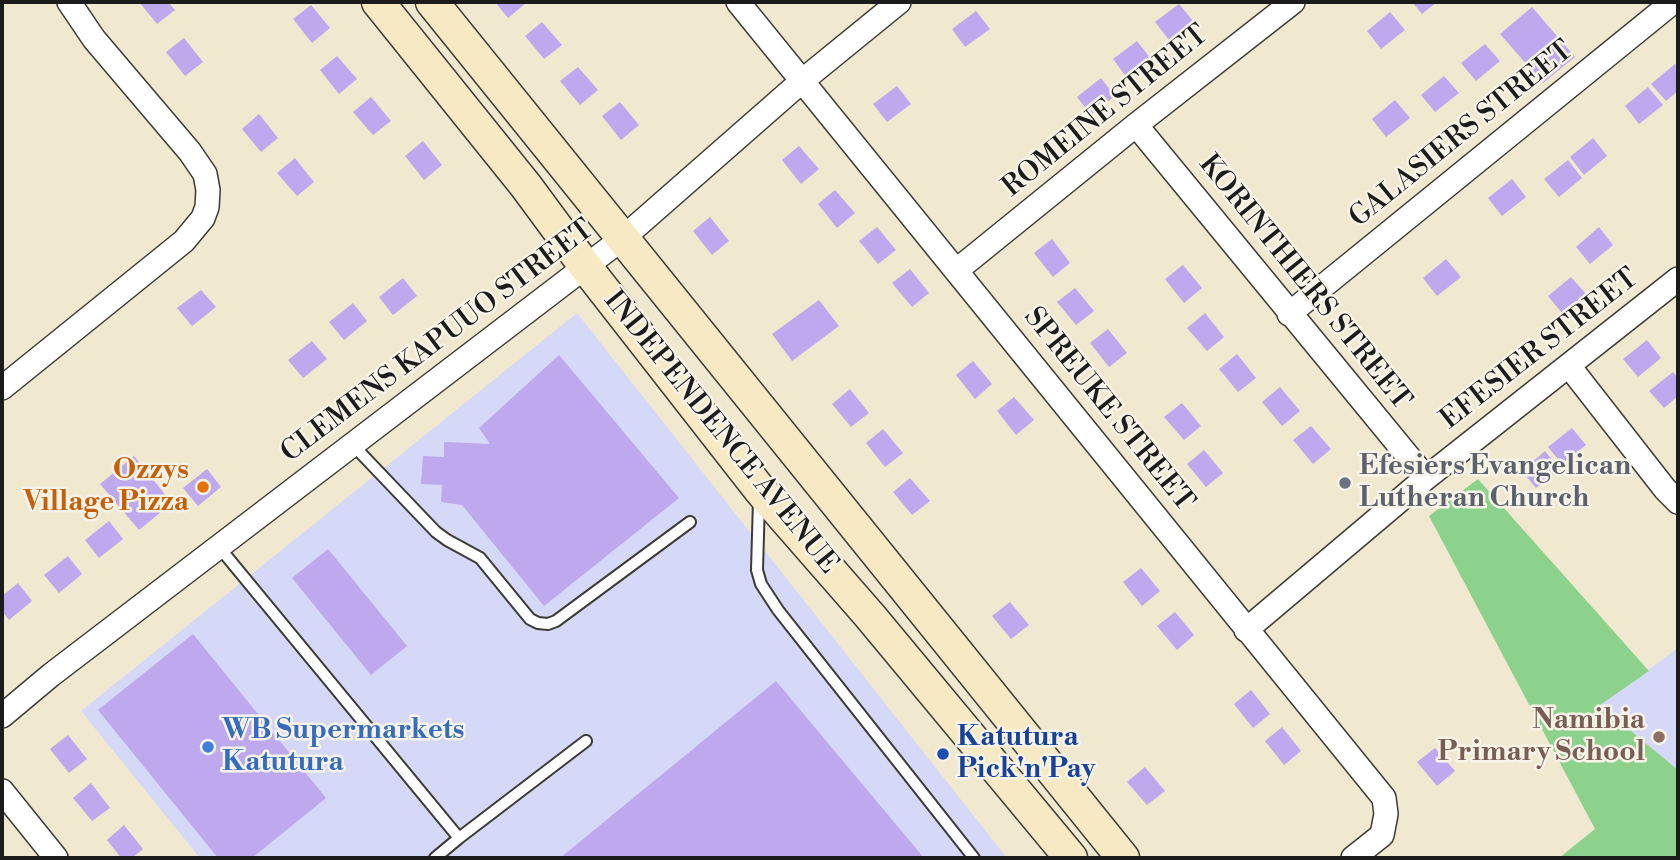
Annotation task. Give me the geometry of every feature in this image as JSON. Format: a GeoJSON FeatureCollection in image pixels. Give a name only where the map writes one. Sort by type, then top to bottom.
{"type":"FeatureCollection","features":[{"type":"Feature","properties":{"kind":"main road","name":"INDEPENDENCE AVENUE"},"geometry":{"type":"LineString","coordinates":[[378,2],[526,186],[760,490],[870,616],[1071,858]]}},
{"type":"Feature","properties":{"kind":"main road","name":"INDEPENDENCE AVENUE"},"geometry":{"type":"LineString","coordinates":[[432,2],[1124,858]]}},
{"type":"Feature","properties":{"kind":"street"},"geometry":{"type":"LineString","coordinates":[[2,388],[184,241],[203,218],[207,207],[205,174],[190,152],[94,39],[68,2]]}},
{"type":"Feature","properties":{"kind":"street","name":"SPREUKE STREET"},"geometry":{"type":"LineString","coordinates":[[738,2],[1384,798],[1386,814],[1382,835],[1353,858]]}},
{"type":"Feature","properties":{"kind":"street","name":"CLEMENS KAPUUO STREET"},"geometry":{"type":"LineString","coordinates":[[2,716],[623,238],[802,81],[899,2]]}},
{"type":"Feature","properties":{"kind":"street","name":"ROMEINE STREET"},"geometry":{"type":"LineString","coordinates":[[957,270],[1293,2]]}},
{"type":"Feature","properties":{"kind":"street","name":"GALASIERS STREET"},"geometry":{"type":"LineString","coordinates":[[1289,314],[1673,2]]}},
{"type":"Feature","properties":{"kind":"street","name":"KORINTHIERS STREET"},"geometry":{"type":"LineString","coordinates":[[1136,125],[1426,478]]}},
{"type":"Feature","properties":{"kind":"street","name":"EFESIER STREET"},"geometry":{"type":"LineString","coordinates":[[1246,630],[1426,478],[1678,279]]}},
{"type":"Feature","properties":{"kind":"street"},"geometry":{"type":"LineString","coordinates":[[1569,366],[1678,502]]}},
{"type":"Feature","properties":{"kind":"street"},"geometry":{"type":"LineString","coordinates":[[2,791],[56,858]]}},
{"type":"Feature","properties":{"kind":"lane"},"geometry":{"type":"LineString","coordinates":[[352,444],[436,532],[480,558],[530,619],[538,623],[556,621],[690,522]]}},
{"type":"Feature","properties":{"kind":"lane"},"geometry":{"type":"LineString","coordinates":[[760,490],[757,570],[761,584],[778,610],[974,858]]}},
{"type":"Feature","properties":{"kind":"lane"},"geometry":{"type":"LineString","coordinates":[[219,547],[459,838]]}},
{"type":"Feature","properties":{"kind":"lane"},"geometry":{"type":"LineString","coordinates":[[435,858],[586,741]]}},
{"type":"Feature","properties":{"kind":"shaded area"},"geometry":{"type":"Polygon","coordinates":[[[577,313],[1007,858],[200,858],[81,711],[577,313]]]}},
{"type":"Feature","properties":{"kind":"shaded area","name":"Namibia Primary School"},"geometry":{"type":"Polygon","coordinates":[[[1678,648],[1678,770],[1600,705],[1678,648]]]}},
{"type":"Feature","properties":{"kind":"green space"},"geometry":{"type":"Polygon","coordinates":[[[1478,479],[1649,671],[1600,705],[1678,770],[1678,858],[1559,858],[1595,829],[1429,516],[1478,479]]]}},
{"type":"Feature","properties":{"kind":"building"},"geometry":{"type":"Polygon","coordinates":[[[139,2],[168,2],[175,10],[157,24],[139,2]]]}},
{"type":"Feature","properties":{"kind":"building"},"geometry":{"type":"Polygon","coordinates":[[[495,2],[524,2],[526,3],[508,18],[495,2]]]}},
{"type":"Feature","properties":{"kind":"building"},"geometry":{"type":"Polygon","coordinates":[[[1412,2],[1437,2],[1422,14],[1412,2]]]}},
{"type":"Feature","properties":{"kind":"building"},"geometry":{"type":"Polygon","coordinates":[[[1179,4],[1193,21],[1169,40],[1155,22],[1179,4]]]}},
{"type":"Feature","properties":{"kind":"building"},"geometry":{"type":"Polygon","coordinates":[[[311,5],[330,28],[312,43],[293,19],[311,5]]]}},
{"type":"Feature","properties":{"kind":"building"},"geometry":{"type":"Polygon","coordinates":[[[1532,7],[1575,57],[1543,83],[1500,34],[1532,7]]]}},
{"type":"Feature","properties":{"kind":"building"},"geometry":{"type":"Polygon","coordinates":[[[976,11],[990,29],[965,47],[952,29],[976,11]]]}},
{"type":"Feature","properties":{"kind":"building"},"geometry":{"type":"Polygon","coordinates":[[[1390,12],[1405,30],[1381,49],[1367,31],[1390,12]]]}},
{"type":"Feature","properties":{"kind":"building"},"geometry":{"type":"Polygon","coordinates":[[[542,22],[562,45],[544,59],[525,36],[542,22]]]}},
{"type":"Feature","properties":{"kind":"building"},"geometry":{"type":"Polygon","coordinates":[[[184,38],[203,62],[185,76],[166,52],[184,38]]]}},
{"type":"Feature","properties":{"kind":"building"},"geometry":{"type":"Polygon","coordinates":[[[1137,41],[1151,59],[1127,78],[1113,59],[1137,41]]]}},
{"type":"Feature","properties":{"kind":"building"},"geometry":{"type":"Polygon","coordinates":[[[1485,44],[1500,61],[1476,81],[1461,63],[1485,44]]]}},
{"type":"Feature","properties":{"kind":"building"},"geometry":{"type":"Polygon","coordinates":[[[337,56],[357,79],[339,94],[320,70],[337,56]]]}},
{"type":"Feature","properties":{"kind":"building"},"geometry":{"type":"Polygon","coordinates":[[[1675,64],[1678,69],[1678,91],[1666,101],[1651,84],[1675,64]]]}},
{"type":"Feature","properties":{"kind":"building"},"geometry":{"type":"Polygon","coordinates":[[[578,67],[598,90],[580,105],[560,81],[578,67]]]}},
{"type":"Feature","properties":{"kind":"building"},"geometry":{"type":"Polygon","coordinates":[[[1444,76],[1459,93],[1435,112],[1421,95],[1444,76]]]}},
{"type":"Feature","properties":{"kind":"building"},"geometry":{"type":"Polygon","coordinates":[[[1101,78],[1115,96],[1091,115],[1077,97],[1101,78]]]}},
{"type":"Feature","properties":{"kind":"building"},"geometry":{"type":"Polygon","coordinates":[[[897,86],[911,104],[887,122],[873,104],[897,86]]]}},
{"type":"Feature","properties":{"kind":"building"},"geometry":{"type":"Polygon","coordinates":[[[1648,87],[1663,105],[1639,124],[1625,106],[1648,87]]]}},
{"type":"Feature","properties":{"kind":"building"},"geometry":{"type":"Polygon","coordinates":[[[371,97],[391,121],[373,135],[353,112],[371,97]]]}},
{"type":"Feature","properties":{"kind":"building"},"geometry":{"type":"Polygon","coordinates":[[[1395,100],[1410,118],[1386,137],[1372,119],[1395,100]]]}},
{"type":"Feature","properties":{"kind":"building"},"geometry":{"type":"Polygon","coordinates":[[[620,102],[639,125],[621,140],[602,116],[620,102]]]}},
{"type":"Feature","properties":{"kind":"building"},"geometry":{"type":"Polygon","coordinates":[[[259,114],[278,138],[261,152],[242,129],[259,114]]]}},
{"type":"Feature","properties":{"kind":"building"},"geometry":{"type":"Polygon","coordinates":[[[1593,138],[1607,156],[1584,175],[1570,157],[1593,138]]]}},
{"type":"Feature","properties":{"kind":"building"},"geometry":{"type":"Polygon","coordinates":[[[423,141],[442,165],[424,180],[405,156],[423,141]]]}},
{"type":"Feature","properties":{"kind":"building"},"geometry":{"type":"Polygon","coordinates":[[[799,146],[819,169],[801,184],[782,160],[799,146]]]}},
{"type":"Feature","properties":{"kind":"building"},"geometry":{"type":"Polygon","coordinates":[[[295,158],[314,182],[297,196],[277,173],[295,158]]]}},
{"type":"Feature","properties":{"kind":"building"},"geometry":{"type":"Polygon","coordinates":[[[1568,160],[1582,178],[1559,197],[1544,179],[1568,160]]]}},
{"type":"Feature","properties":{"kind":"building"},"geometry":{"type":"Polygon","coordinates":[[[1512,179],[1526,197],[1502,216],[1488,198],[1512,179]]]}},
{"type":"Feature","properties":{"kind":"building"},"geometry":{"type":"Polygon","coordinates":[[[835,190],[855,213],[837,228],[818,204],[835,190]]]}},
{"type":"Feature","properties":{"kind":"building"},"geometry":{"type":"Polygon","coordinates":[[[710,217],[729,241],[712,255],[693,231],[710,217]]]}},
{"type":"Feature","properties":{"kind":"building"},"geometry":{"type":"Polygon","coordinates":[[[877,227],[896,250],[878,264],[859,241],[877,227]]]}},
{"type":"Feature","properties":{"kind":"building"},"geometry":{"type":"Polygon","coordinates":[[[1599,227],[1613,245],[1590,264],[1576,247],[1599,227]]]}},
{"type":"Feature","properties":{"kind":"building"},"geometry":{"type":"Polygon","coordinates":[[[1052,239],[1070,263],[1053,277],[1034,253],[1052,239]]]}},
{"type":"Feature","properties":{"kind":"building"},"geometry":{"type":"Polygon","coordinates":[[[1446,259],[1461,277],[1437,296],[1423,278],[1446,259]]]}},
{"type":"Feature","properties":{"kind":"building"},"geometry":{"type":"Polygon","coordinates":[[[1183,265],[1202,288],[1184,303],[1165,279],[1183,265]]]}},
{"type":"Feature","properties":{"kind":"building"},"geometry":{"type":"Polygon","coordinates":[[[910,269],[929,293],[912,307],[892,283],[910,269]]]}},
{"type":"Feature","properties":{"kind":"building"},"geometry":{"type":"Polygon","coordinates":[[[1571,277],[1586,294],[1562,313],[1548,296],[1571,277]]]}},
{"type":"Feature","properties":{"kind":"building"},"geometry":{"type":"Polygon","coordinates":[[[403,278],[417,296],[393,315],[379,297],[403,278]]]}},
{"type":"Feature","properties":{"kind":"building"},"geometry":{"type":"Polygon","coordinates":[[[1075,288],[1094,311],[1076,325],[1057,302],[1075,288]]]}},
{"type":"Feature","properties":{"kind":"building"},"geometry":{"type":"Polygon","coordinates":[[[201,290],[216,307],[192,326],[177,308],[201,290]]]}},
{"type":"Feature","properties":{"kind":"building"},"geometry":{"type":"Polygon","coordinates":[[[819,300],[839,326],[792,361],[772,334],[819,300]]]}},
{"type":"Feature","properties":{"kind":"building"},"geometry":{"type":"Polygon","coordinates":[[[353,303],[367,321],[344,340],[329,322],[353,303]]]}},
{"type":"Feature","properties":{"kind":"building"},"geometry":{"type":"Polygon","coordinates":[[[1205,313],[1224,337],[1207,351],[1187,328],[1205,313]]]}},
{"type":"Feature","properties":{"kind":"building"},"geometry":{"type":"Polygon","coordinates":[[[1108,329],[1127,353],[1109,367],[1090,343],[1108,329]]]}},
{"type":"Feature","properties":{"kind":"building"},"geometry":{"type":"Polygon","coordinates":[[[1647,340],[1661,358],[1638,377],[1623,359],[1647,340]]]}},
{"type":"Feature","properties":{"kind":"building"},"geometry":{"type":"Polygon","coordinates":[[[312,341],[327,359],[303,378],[288,360],[312,341]]]}},
{"type":"Feature","properties":{"kind":"building"},"geometry":{"type":"Polygon","coordinates":[[[1237,354],[1256,378],[1238,392],[1219,369],[1237,354]]]}},
{"type":"Feature","properties":{"kind":"building"},"geometry":{"type":"Polygon","coordinates":[[[559,355],[679,498],[544,606],[462,505],[441,502],[442,485],[421,484],[423,456],[444,457],[444,442],[490,444],[479,428],[559,355]]]}},
{"type":"Feature","properties":{"kind":"building"},"geometry":{"type":"Polygon","coordinates":[[[973,361],[992,384],[975,399],[956,375],[973,361]]]}},
{"type":"Feature","properties":{"kind":"building"},"geometry":{"type":"Polygon","coordinates":[[[1673,372],[1678,378],[1678,396],[1664,408],[1649,391],[1673,372]]]}},
{"type":"Feature","properties":{"kind":"building"},"geometry":{"type":"Polygon","coordinates":[[[1280,387],[1300,411],[1282,426],[1262,402],[1280,387]]]}},
{"type":"Feature","properties":{"kind":"building"},"geometry":{"type":"Polygon","coordinates":[[[850,389],[869,413],[851,427],[832,404],[850,389]]]}},
{"type":"Feature","properties":{"kind":"building"},"geometry":{"type":"Polygon","coordinates":[[[1014,397],[1034,420],[1016,435],[997,411],[1014,397]]]}},
{"type":"Feature","properties":{"kind":"building"},"geometry":{"type":"Polygon","coordinates":[[[1182,403],[1201,426],[1184,440],[1164,417],[1182,403]]]}},
{"type":"Feature","properties":{"kind":"building"},"geometry":{"type":"Polygon","coordinates":[[[1311,426],[1331,449],[1313,464],[1293,440],[1311,426]]]}},
{"type":"Feature","properties":{"kind":"building"},"geometry":{"type":"Polygon","coordinates":[[[1572,428],[1586,445],[1562,464],[1548,447],[1572,428]]]}},
{"type":"Feature","properties":{"kind":"building"},"geometry":{"type":"Polygon","coordinates":[[[883,429],[903,453],[885,467],[866,443],[883,429]]]}},
{"type":"Feature","properties":{"kind":"building"},"geometry":{"type":"Polygon","coordinates":[[[1204,450],[1223,473],[1206,487],[1187,464],[1204,450]]]}},
{"type":"Feature","properties":{"kind":"building"},"geometry":{"type":"Polygon","coordinates":[[[1545,451],[1560,469],[1536,488],[1522,471],[1545,451]]]}},
{"type":"Feature","properties":{"kind":"building"},"geometry":{"type":"Polygon","coordinates":[[[134,456],[172,503],[139,530],[100,484],[134,456]]]}},
{"type":"Feature","properties":{"kind":"building"},"geometry":{"type":"Polygon","coordinates":[[[207,469],[221,487],[198,506],[183,488],[207,469]]]}},
{"type":"Feature","properties":{"kind":"building"},"geometry":{"type":"Polygon","coordinates":[[[910,478],[930,501],[912,515],[893,492],[910,478]]]}},
{"type":"Feature","properties":{"kind":"building"},"geometry":{"type":"Polygon","coordinates":[[[109,521],[123,539],[99,558],[85,540],[109,521]]]}},
{"type":"Feature","properties":{"kind":"building"},"geometry":{"type":"Polygon","coordinates":[[[328,549],[407,646],[371,675],[292,578],[328,549]]]}},
{"type":"Feature","properties":{"kind":"building"},"geometry":{"type":"Polygon","coordinates":[[[68,556],[82,574],[59,593],[44,575],[68,556]]]}},
{"type":"Feature","properties":{"kind":"building"},"geometry":{"type":"Polygon","coordinates":[[[1141,568],[1160,591],[1142,606],[1123,582],[1141,568]]]}},
{"type":"Feature","properties":{"kind":"building"},"geometry":{"type":"Polygon","coordinates":[[[18,583],[32,601],[9,620],[2,611],[2,596],[18,583]]]}},
{"type":"Feature","properties":{"kind":"building"},"geometry":{"type":"Polygon","coordinates":[[[1010,602],[1029,625],[1011,639],[992,616],[1010,602]]]}},
{"type":"Feature","properties":{"kind":"building"},"geometry":{"type":"Polygon","coordinates":[[[1175,612],[1194,635],[1177,650],[1157,626],[1175,612]]]}},
{"type":"Feature","properties":{"kind":"building"},"geometry":{"type":"Polygon","coordinates":[[[193,634],[326,798],[252,858],[218,858],[98,710],[193,634]]]}},
{"type":"Feature","properties":{"kind":"building"},"geometry":{"type":"Polygon","coordinates":[[[776,681],[924,858],[560,858],[776,681]]]}},
{"type":"Feature","properties":{"kind":"building"},"geometry":{"type":"Polygon","coordinates":[[[1251,690],[1270,714],[1253,728],[1234,704],[1251,690]]]}},
{"type":"Feature","properties":{"kind":"building"},"geometry":{"type":"Polygon","coordinates":[[[1282,727],[1301,751],[1284,765],[1265,741],[1282,727]]]}},
{"type":"Feature","properties":{"kind":"building"},"geometry":{"type":"Polygon","coordinates":[[[68,735],[87,759],[69,773],[50,749],[68,735]]]}},
{"type":"Feature","properties":{"kind":"building"},"geometry":{"type":"Polygon","coordinates":[[[1435,748],[1455,771],[1437,786],[1417,762],[1435,748]]]}},
{"type":"Feature","properties":{"kind":"building"},"geometry":{"type":"Polygon","coordinates":[[[1145,767],[1165,791],[1147,805],[1127,782],[1145,767]]]}},
{"type":"Feature","properties":{"kind":"building"},"geometry":{"type":"Polygon","coordinates":[[[91,783],[110,808],[92,821],[73,798],[91,783]]]}},
{"type":"Feature","properties":{"kind":"building"},"geometry":{"type":"Polygon","coordinates":[[[124,825],[143,849],[132,858],[121,858],[107,840],[124,825]]]}},
{"type":"Feature","properties":{"kind":"place","name":"Efesiers Evangelican Lutheran Church"},"geometry":{"type":"Point","coordinates":[1345,483]}},
{"type":"Feature","properties":{"kind":"place","name":"Ozzys Village Pizza"},"geometry":{"type":"Point","coordinates":[203,487]}},
{"type":"Feature","properties":{"kind":"place","name":"Namibia Primary School"},"geometry":{"type":"Point","coordinates":[1659,737]}},
{"type":"Feature","properties":{"kind":"place","name":"WB Supermarkets Katutura"},"geometry":{"type":"Point","coordinates":[208,747]}},
{"type":"Feature","properties":{"kind":"place","name":"Katutura Pick'n'Pay"},"geometry":{"type":"Point","coordinates":[943,754]}}]}
